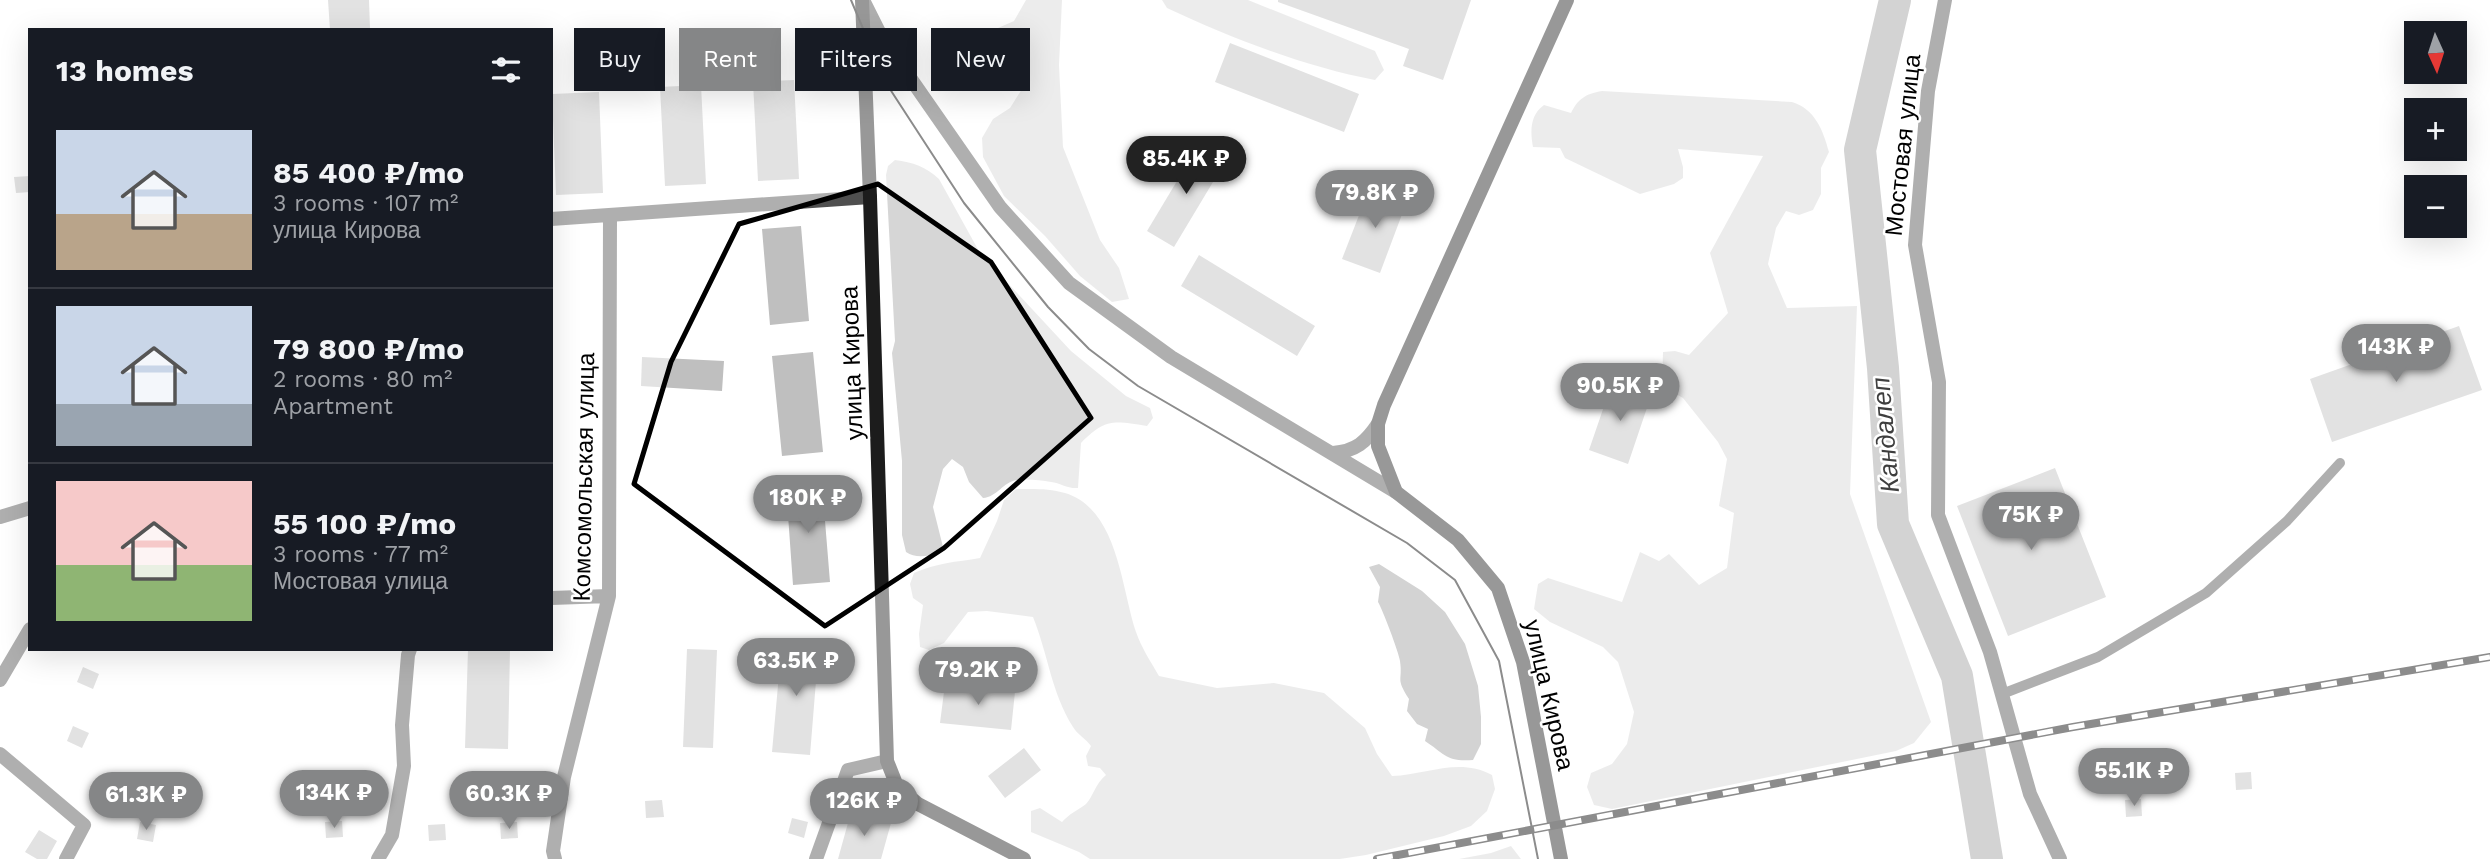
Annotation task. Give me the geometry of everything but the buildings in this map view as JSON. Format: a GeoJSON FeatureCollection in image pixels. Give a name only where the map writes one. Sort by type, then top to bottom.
{"type":"FeatureCollection","features":[{"type":"Feature","properties":{"kind":"main road","name":"улица Кирова"},"geometry":{"type":"LineString","coordinates":[[862,0],[887,761],[897,786],[918,804],[1024,859]]}},
{"type":"Feature","properties":{"kind":"main road"},"geometry":{"type":"LineString","coordinates":[[1396,492],[1378,446],[1378,424],[1384,405],[1567,0]]}},
{"type":"Feature","properties":{"kind":"main road","name":"улица Кирова"},"geometry":{"type":"LineString","coordinates":[[1396,492],[1458,540],[1498,588],[1523,662],[1561,859]]}},
{"type":"Feature","properties":{"kind":"street","name":"улица Кирова"},"geometry":{"type":"LineString","coordinates":[[862,0],[881,36],[1000,207],[1069,282],[1171,358],[1396,492]]}},
{"type":"Feature","properties":{"kind":"street","name":"Мостовая улица"},"geometry":{"type":"LineString","coordinates":[[1945,0],[1928,91],[1915,245],[1938,382],[1938,515],[1990,652],[2031,794],[2060,859]]}},
{"type":"Feature","properties":{"kind":"street"},"geometry":{"type":"LineString","coordinates":[[553,219],[870,197]]}},
{"type":"Feature","properties":{"kind":"street","name":"Комсомольская улица"},"geometry":{"type":"LineString","coordinates":[[555,859],[553,851],[564,777],[609,596],[610,216]]}},
{"type":"Feature","properties":{"kind":"street"},"geometry":{"type":"LineString","coordinates":[[1333,453],[1359,447],[1378,424]]}},
{"type":"Feature","properties":{"kind":"street"},"geometry":{"type":"LineString","coordinates":[[0,517],[28,509]]}},
{"type":"Feature","properties":{"kind":"street"},"geometry":{"type":"LineString","coordinates":[[553,598],[609,596]]}},
{"type":"Feature","properties":{"kind":"street"},"geometry":{"type":"LineString","coordinates":[[0,680],[28,632]]}},
{"type":"Feature","properties":{"kind":"street"},"geometry":{"type":"LineString","coordinates":[[378,859],[392,835],[404,766],[402,725],[409,651]]}},
{"type":"Feature","properties":{"kind":"street"},"geometry":{"type":"LineString","coordinates":[[0,754],[84,825],[66,859]]}},
{"type":"Feature","properties":{"kind":"street"},"geometry":{"type":"LineString","coordinates":[[816,859],[848,770],[887,761]]}},
{"type":"Feature","properties":{"kind":"lane"},"geometry":{"type":"LineString","coordinates":[[2002,694],[2098,657],[2206,593],[2287,521],[2340,463]]}},
{"type":"Feature","properties":{"kind":"highlighted area"},"geometry":{"type":"Polygon","coordinates":[[[878,184],[991,262],[1091,418],[944,548],[825,626],[634,484],[671,362],[739,224],[878,184]]]}},
{"type":"Feature","properties":{"kind":"shaded area"},"geometry":{"type":"Polygon","coordinates":[[[1026,0],[1062,0],[1059,65],[1063,147],[1100,240],[1119,268],[1129,299],[1112,302],[1080,276],[1045,236],[1004,196],[983,157],[982,138],[993,119],[1010,108],[1021,91],[1030,91],[1030,28],[998,28],[1014,21],[1026,0]]]}},
{"type":"Feature","properties":{"kind":"shaded area"},"geometry":{"type":"Polygon","coordinates":[[[1162,0],[1248,0],[1375,51],[1384,70],[1375,80],[1295,59],[1242,41],[1191,19],[1167,8],[1162,0]]]}},
{"type":"Feature","properties":{"kind":"shaded area"},"geometry":{"type":"Polygon","coordinates":[[[1602,91],[1792,102],[1807,110],[1821,128],[1829,152],[1821,168],[1821,194],[1813,210],[1799,215],[1786,211],[1776,228],[1768,264],[1787,308],[1857,306],[1850,494],[1931,722],[1914,743],[1896,751],[1612,809],[1594,805],[1587,787],[1591,773],[1612,764],[1627,744],[1634,712],[1618,662],[1603,647],[1550,622],[1534,609],[1538,584],[1548,578],[1622,602],[1640,552],[1659,561],[1669,554],[1699,585],[1727,568],[1734,513],[1719,506],[1727,459],[1718,442],[1683,398],[1662,386],[1663,352],[1675,351],[1689,355],[1728,313],[1710,253],[1763,156],[1678,149],[1683,178],[1674,184],[1640,194],[1565,158],[1560,148],[1533,147],[1532,124],[1539,109],[1544,105],[1571,113],[1583,98],[1602,91]]]}},
{"type":"Feature","properties":{"kind":"shaded area"},"geometry":{"type":"Polygon","coordinates":[[[895,160],[919,166],[939,179],[980,253],[1071,351],[1126,396],[1150,408],[1153,418],[1147,426],[1126,423],[1104,425],[1081,443],[1078,488],[1043,481],[1017,480],[983,498],[969,482],[963,467],[952,459],[943,469],[933,507],[943,547],[940,553],[922,556],[906,552],[902,535],[902,461],[892,353],[895,341],[886,175],[888,166],[895,160]]]}},
{"type":"Feature","properties":{"kind":"shaded area"},"geometry":{"type":"Polygon","coordinates":[[[1016,489],[1065,493],[1083,502],[1096,515],[1115,552],[1138,638],[1159,676],[1217,688],[1274,683],[1324,693],[1365,728],[1377,754],[1392,776],[1455,767],[1467,767],[1492,775],[1495,789],[1487,811],[1471,826],[1444,836],[1340,859],[1090,859],[1031,832],[1031,811],[1040,808],[1062,822],[1086,804],[1106,775],[1100,768],[1088,766],[1086,756],[1091,746],[1075,730],[1066,714],[1033,617],[987,611],[968,612],[944,643],[929,650],[920,647],[923,605],[913,598],[910,584],[914,573],[922,570],[980,558],[1004,500],[1016,489]]]}},
{"type":"Feature","properties":{"kind":"shaded area"},"geometry":{"type":"Polygon","coordinates":[[[1379,564],[1422,591],[1445,612],[1465,644],[1478,686],[1481,717],[1481,744],[1473,760],[1451,758],[1425,741],[1428,729],[1417,724],[1407,711],[1409,699],[1401,683],[1399,656],[1378,602],[1380,587],[1369,567],[1379,564]]]}},
{"type":"Feature","properties":{"kind":"shaded area"},"geometry":{"type":"Polygon","coordinates":[[[1511,846],[1521,859],[1459,859],[1491,853],[1511,846]]]}},
{"type":"Feature","properties":{"kind":"waterway","name":"Кандалеп"},"geometry":{"type":"LineString","coordinates":[[1895,0],[1860,150],[1883,368],[1893,524],[1957,676],[1987,859]]}},
{"type":"Feature","properties":{"kind":"tram line"},"geometry":{"type":"LineString","coordinates":[[851,0],[886,83],[964,203],[1048,307],[1089,349],[1138,386],[1407,543],[1455,580],[1499,661],[1538,859]]}},
{"type":"Feature","properties":{"kind":"railway"},"geometry":{"type":"LineString","coordinates":[[1377,859],[2073,727],[2490,657]]}}]}
